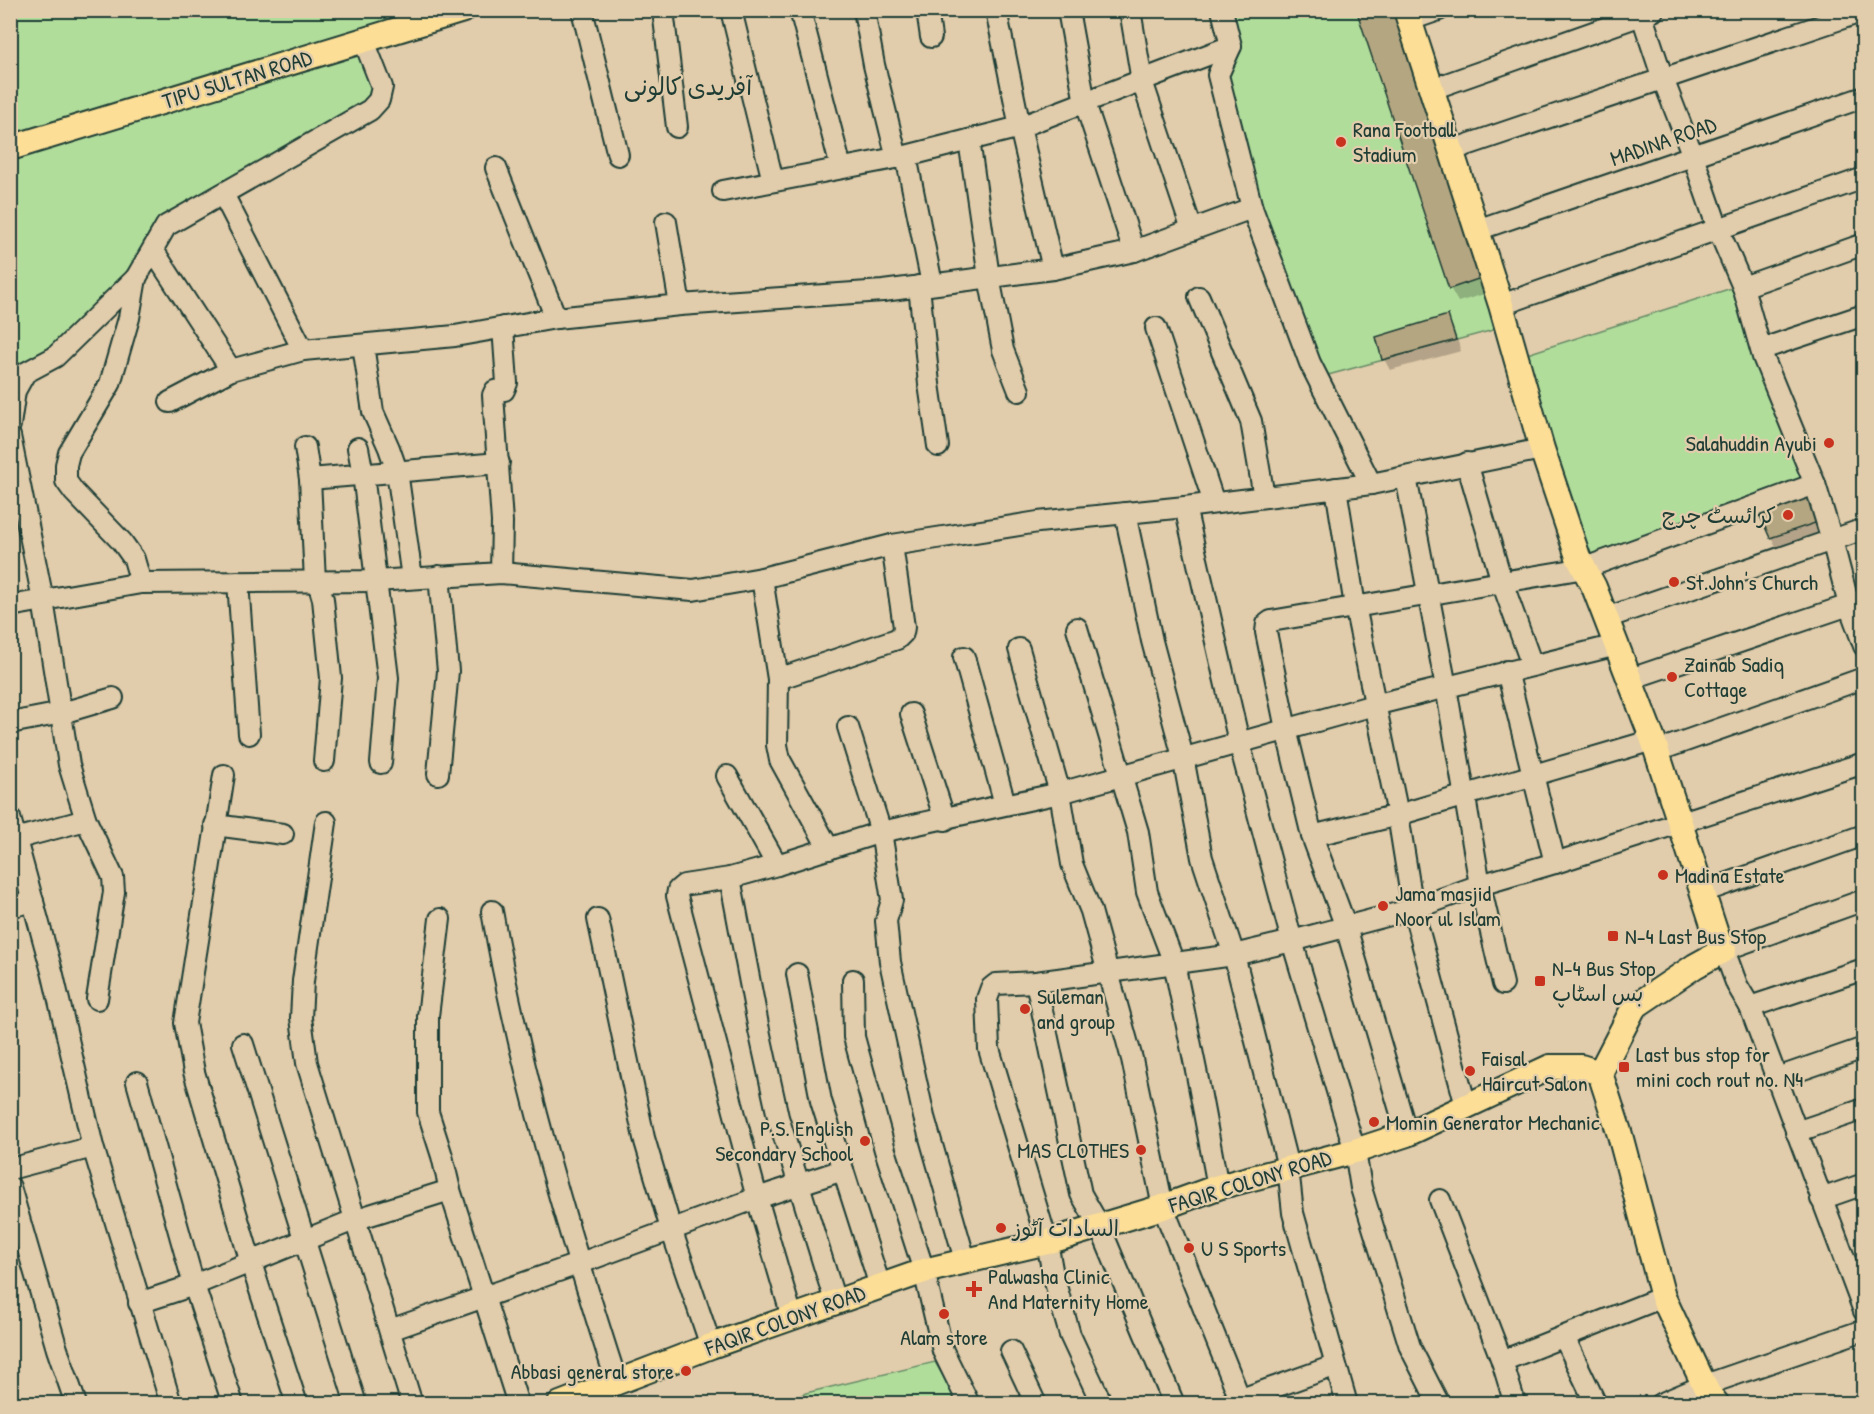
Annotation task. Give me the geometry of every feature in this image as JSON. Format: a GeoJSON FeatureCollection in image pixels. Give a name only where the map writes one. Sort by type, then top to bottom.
{"type":"FeatureCollection","features":[{"type":"Feature","properties":{"kind":"main road","name":"TIPU SULTAN ROAD"},"geometry":{"type":"LineString","coordinates":[[10,148],[463,10]]}},
{"type":"Feature","properties":{"kind":"main road"},"geometry":{"type":"LineString","coordinates":[[1408,15],[1501,305],[1542,449],[1578,557],[1606,618],[1655,746],[1718,940],[1724,950],[1634,1006],[1600,1073],[1620,1135],[1663,1297],[1711,1394]]}},
{"type":"Feature","properties":{"kind":"main road","name":"FAQIR COLONY ROAD"},"geometry":{"type":"LineString","coordinates":[[560,1404],[711,1346],[924,1270],[1047,1242],[1163,1207],[1218,1187],[1356,1151],[1407,1134],[1550,1067],[1581,1067],[1600,1073]]}},
{"type":"Feature","properties":{"kind":"street"},"geometry":{"type":"LineString","coordinates":[[582,10],[618,155]]}},
{"type":"Feature","properties":{"kind":"street"},"geometry":{"type":"LineString","coordinates":[[663,10],[677,127]]}},
{"type":"Feature","properties":{"kind":"street"},"geometry":{"type":"LineString","coordinates":[[731,10],[773,181]]}},
{"type":"Feature","properties":{"kind":"street"},"geometry":{"type":"LineString","coordinates":[[800,10],[841,168]]}},
{"type":"Feature","properties":{"kind":"street"},"geometry":{"type":"LineString","coordinates":[[864,10],[874,64],[902,157],[926,285],[929,384],[938,446]]}},
{"type":"Feature","properties":{"kind":"street"},"geometry":{"type":"LineString","coordinates":[[927,10],[931,38]]}},
{"type":"Feature","properties":{"kind":"street"},"geometry":{"type":"LineString","coordinates":[[996,10],[1053,269]]}},
{"type":"Feature","properties":{"kind":"street"},"geometry":{"type":"LineString","coordinates":[[1068,10],[1085,102],[1134,251]]}},
{"type":"Feature","properties":{"kind":"street"},"geometry":{"type":"LineString","coordinates":[[1130,10],[1142,81],[1192,230]]}},
{"type":"Feature","properties":{"kind":"street"},"geometry":{"type":"LineString","coordinates":[[1222,10],[1231,46],[1218,75],[1252,208],[1310,363],[1371,484]]}},
{"type":"Feature","properties":{"kind":"street"},"geometry":{"type":"LineString","coordinates":[[1408,15],[1439,10]]}},
{"type":"Feature","properties":{"kind":"street"},"geometry":{"type":"LineString","coordinates":[[1452,150],[1863,11]]}},
{"type":"Feature","properties":{"kind":"street"},"geometry":{"type":"LineString","coordinates":[[1432,89],[1645,12],[1663,79],[1718,229],[1743,287],[1763,357],[1815,484],[1832,540],[1856,603],[1863,646]]}},
{"type":"Feature","properties":{"kind":"street"},"geometry":{"type":"LineString","coordinates":[[10,426],[15,391],[25,373],[55,357],[136,278],[166,226],[370,110],[379,100],[382,87],[364,41]]}},
{"type":"Feature","properties":{"kind":"street"},"geometry":{"type":"LineString","coordinates":[[723,191],[902,157],[1020,127],[1231,46]]}},
{"type":"Feature","properties":{"kind":"street","name":"MADINA ROAD"},"geometry":{"type":"LineString","coordinates":[[1477,230],[1863,98]]}},
{"type":"Feature","properties":{"kind":"street"},"geometry":{"type":"LineString","coordinates":[[969,140],[989,277],[1003,351],[1019,391]]}},
{"type":"Feature","properties":{"kind":"street"},"geometry":{"type":"LineString","coordinates":[[496,168],[556,318]]}},
{"type":"Feature","properties":{"kind":"street"},"geometry":{"type":"LineString","coordinates":[[1501,305],[1863,178]]}},
{"type":"Feature","properties":{"kind":"street"},"geometry":{"type":"LineString","coordinates":[[223,194],[303,350]]}},
{"type":"Feature","properties":{"kind":"street"},"geometry":{"type":"LineString","coordinates":[[170,402],[231,370],[303,350],[455,336],[556,318],[680,305],[883,291],[1053,269],[1134,251],[1252,208]]}},
{"type":"Feature","properties":{"kind":"street"},"geometry":{"type":"LineString","coordinates":[[666,222],[680,305]]}},
{"type":"Feature","properties":{"kind":"street"},"geometry":{"type":"LineString","coordinates":[[1743,287],[1863,244]]}},
{"type":"Feature","properties":{"kind":"street"},"geometry":{"type":"LineString","coordinates":[[153,250],[231,370]]}},
{"type":"Feature","properties":{"kind":"street"},"geometry":{"type":"LineString","coordinates":[[136,278],[129,318],[110,384],[69,453],[66,481],[122,542],[134,559],[141,583]]}},
{"type":"Feature","properties":{"kind":"street"},"geometry":{"type":"LineString","coordinates":[[1199,297],[1251,421],[1264,497]]}},
{"type":"Feature","properties":{"kind":"street"},"geometry":{"type":"LineString","coordinates":[[1762,349],[1863,315]]}},
{"type":"Feature","properties":{"kind":"street"},"geometry":{"type":"LineString","coordinates":[[501,573],[502,522],[493,395],[495,392],[504,390],[507,383],[503,327]]}},
{"type":"Feature","properties":{"kind":"street"},"geometry":{"type":"LineString","coordinates":[[1156,328],[1214,503]]}},
{"type":"Feature","properties":{"kind":"street"},"geometry":{"type":"LineString","coordinates":[[363,345],[373,412],[397,471],[412,578]]}},
{"type":"Feature","properties":{"kind":"street"},"geometry":{"type":"LineString","coordinates":[[10,436],[43,600],[69,765],[86,820],[113,877],[114,892],[97,999]]}},
{"type":"Feature","properties":{"kind":"street"},"geometry":{"type":"LineString","coordinates":[[304,447],[310,479],[315,581],[323,599],[331,678],[324,761]]}},
{"type":"Feature","properties":{"kind":"street"},"geometry":{"type":"LineString","coordinates":[[358,448],[388,678],[381,763]]}},
{"type":"Feature","properties":{"kind":"street"},"geometry":{"type":"LineString","coordinates":[[10,606],[141,583],[375,581],[501,573],[693,590],[762,578],[892,545],[1038,522],[1371,484],[1542,449]]}},
{"type":"Feature","properties":{"kind":"street"},"geometry":{"type":"LineString","coordinates":[[310,479],[499,463]]}},
{"type":"Feature","properties":{"kind":"street"},"geometry":{"type":"LineString","coordinates":[[1467,464],[1502,582],[1532,665]]}},
{"type":"Feature","properties":{"kind":"street"},"geometry":{"type":"LineString","coordinates":[[1406,477],[1446,687],[1480,885],[1503,984]]}},
{"type":"Feature","properties":{"kind":"street"},"geometry":{"type":"LineString","coordinates":[[1407,1134],[1346,927],[1312,836],[1286,729],[1266,632],[1267,624],[1271,621],[1355,606],[1585,568],[1815,484]]}},
{"type":"Feature","properties":{"kind":"street"},"geometry":{"type":"LineString","coordinates":[[1336,488],[1355,606],[1398,815],[1413,909],[1466,1106]]}},
{"type":"Feature","properties":{"kind":"street"},"geometry":{"type":"LineString","coordinates":[[1185,507],[1239,742],[1292,941],[1356,1151],[1361,1188],[1410,1347],[1439,1404]]}},
{"type":"Feature","properties":{"kind":"street"},"geometry":{"type":"LineString","coordinates":[[1125,513],[1152,641],[1183,757],[1202,858],[1234,955],[1288,1167],[1293,1213],[1334,1366],[1347,1404]]}},
{"type":"Feature","properties":{"kind":"street"},"geometry":{"type":"LineString","coordinates":[[1606,618],[1863,529]]}},
{"type":"Feature","properties":{"kind":"street"},"geometry":{"type":"LineString","coordinates":[[778,679],[897,639],[903,633],[892,545]]}},
{"type":"Feature","properties":{"kind":"street"},"geometry":{"type":"LineString","coordinates":[[438,774],[448,671],[439,576]]}},
{"type":"Feature","properties":{"kind":"street"},"geometry":{"type":"LineString","coordinates":[[762,578],[778,679],[777,745],[780,760],[829,849]]}},
{"type":"Feature","properties":{"kind":"street"},"geometry":{"type":"LineString","coordinates":[[238,582],[249,734]]}},
{"type":"Feature","properties":{"kind":"street"},"geometry":{"type":"LineString","coordinates":[[1630,679],[1856,603]]}},
{"type":"Feature","properties":{"kind":"street"},"geometry":{"type":"LineString","coordinates":[[1077,628],[1137,832],[1148,892],[1174,963],[1218,1187]]}},
{"type":"Feature","properties":{"kind":"street"},"geometry":{"type":"LineString","coordinates":[[792,1317],[757,1198],[677,896],[678,890],[684,885],[730,878],[881,832],[1060,794],[1183,757],[1374,705],[1617,645]]}},
{"type":"Feature","properties":{"kind":"street"},"geometry":{"type":"LineString","coordinates":[[1019,649],[1060,794],[1072,864],[1091,911],[1132,1059],[1163,1207],[1237,1402],[1334,1366]]}},
{"type":"Feature","properties":{"kind":"street"},"geometry":{"type":"LineString","coordinates":[[964,657],[1005,804]]}},
{"type":"Feature","properties":{"kind":"street"},"geometry":{"type":"LineString","coordinates":[[1507,671],[1555,863]]}},
{"type":"Feature","properties":{"kind":"street"},"geometry":{"type":"LineString","coordinates":[[1312,836],[1398,815],[1534,775],[1655,746],[1863,678]]}},
{"type":"Feature","properties":{"kind":"street"},"geometry":{"type":"LineString","coordinates":[[10,723],[62,713],[112,698]]}},
{"type":"Feature","properties":{"kind":"street"},"geometry":{"type":"LineString","coordinates":[[911,714],[945,820]]}},
{"type":"Feature","properties":{"kind":"street"},"geometry":{"type":"LineString","coordinates":[[848,727],[881,832],[892,900],[886,921],[890,962],[924,1117],[965,1260]]}},
{"type":"Feature","properties":{"kind":"street"},"geometry":{"type":"LineString","coordinates":[[1101,1404],[1070,1335],[1053,1275],[1047,1242],[989,1049],[987,999],[991,988],[996,984],[1036,982],[1234,955],[1292,941],[1413,909],[1480,885],[1555,863],[1863,763]]}},
{"type":"Feature","properties":{"kind":"street"},"geometry":{"type":"LineString","coordinates":[[224,775],[186,1023],[194,1072],[250,1263],[297,1404]]}},
{"type":"Feature","properties":{"kind":"street"},"geometry":{"type":"LineString","coordinates":[[727,776],[777,865]]}},
{"type":"Feature","properties":{"kind":"street"},"geometry":{"type":"LineString","coordinates":[[10,818],[53,975],[93,1147],[171,1404]]}},
{"type":"Feature","properties":{"kind":"street"},"geometry":{"type":"LineString","coordinates":[[15,839],[86,820]]}},
{"type":"Feature","properties":{"kind":"street"},"geometry":{"type":"LineString","coordinates":[[326,822],[303,981],[301,1018],[307,1063],[412,1404]]}},
{"type":"Feature","properties":{"kind":"street"},"geometry":{"type":"LineString","coordinates":[[216,825],[283,834]]}},
{"type":"Feature","properties":{"kind":"street"},"geometry":{"type":"LineString","coordinates":[[1703,892],[1863,835]]}},
{"type":"Feature","properties":{"kind":"street"},"geometry":{"type":"LineString","coordinates":[[730,878],[778,1117],[835,1301]]}},
{"type":"Feature","properties":{"kind":"street"},"geometry":{"type":"LineString","coordinates":[[1863,900],[1724,950],[1737,985],[1750,1007],[1821,1199],[1855,1261],[1863,1311]]}},
{"type":"Feature","properties":{"kind":"street"},"geometry":{"type":"LineString","coordinates":[[10,907],[33,901]]}},
{"type":"Feature","properties":{"kind":"street"},"geometry":{"type":"LineString","coordinates":[[492,910],[503,975],[532,1100],[578,1264],[617,1383]]}},
{"type":"Feature","properties":{"kind":"street"},"geometry":{"type":"LineString","coordinates":[[440,919],[428,1016],[428,1112],[450,1190],[518,1404]]}},
{"type":"Feature","properties":{"kind":"street"},"geometry":{"type":"LineString","coordinates":[[598,919],[644,1138],[670,1229],[711,1346]]}},
{"type":"Feature","properties":{"kind":"street"},"geometry":{"type":"LineString","coordinates":[[1750,1007],[1863,969]]}},
{"type":"Feature","properties":{"kind":"street"},"geometry":{"type":"LineString","coordinates":[[797,974],[822,1101],[880,1286]]}},
{"type":"Feature","properties":{"kind":"street"},"geometry":{"type":"LineString","coordinates":[[853,980],[854,1037],[885,1150],[924,1270],[943,1351],[969,1404]]}},
{"type":"Feature","properties":{"kind":"street"},"geometry":{"type":"LineString","coordinates":[[1036,982],[1081,1194],[1100,1227],[1174,1404]]}},
{"type":"Feature","properties":{"kind":"street"},"geometry":{"type":"LineString","coordinates":[[243,1044],[356,1404]]}},
{"type":"Feature","properties":{"kind":"street"},"geometry":{"type":"LineString","coordinates":[[1777,1078],[1863,1048]]}},
{"type":"Feature","properties":{"kind":"street"},"geometry":{"type":"LineString","coordinates":[[137,1082],[194,1284],[233,1404]]}},
{"type":"Feature","properties":{"kind":"street"},"geometry":{"type":"LineString","coordinates":[[1797,1132],[1863,1109]]}},
{"type":"Feature","properties":{"kind":"street"},"geometry":{"type":"LineString","coordinates":[[10,1169],[93,1147]]}},
{"type":"Feature","properties":{"kind":"street"},"geometry":{"type":"LineString","coordinates":[[390,1330],[757,1198],[843,1170]]}},
{"type":"Feature","properties":{"kind":"street"},"geometry":{"type":"LineString","coordinates":[[1821,1199],[1863,1184]]}},
{"type":"Feature","properties":{"kind":"street"},"geometry":{"type":"LineString","coordinates":[[10,1187],[57,1349],[76,1404]]}},
{"type":"Feature","properties":{"kind":"street"},"geometry":{"type":"LineString","coordinates":[[139,1303],[250,1263],[354,1220],[450,1190]]}},
{"type":"Feature","properties":{"kind":"street"},"geometry":{"type":"LineString","coordinates":[[1440,1200],[1502,1361],[1515,1404]]}},
{"type":"Feature","properties":{"kind":"street"},"geometry":{"type":"LineString","coordinates":[[1502,1361],[1663,1297]]}},
{"type":"Feature","properties":{"kind":"street"},"geometry":{"type":"LineString","coordinates":[[1660,1404],[1711,1394],[1863,1330]]}},
{"type":"Feature","properties":{"kind":"street"},"geometry":{"type":"LineString","coordinates":[[1564,1337],[1596,1404]]}},
{"type":"Feature","properties":{"kind":"street"},"geometry":{"type":"LineString","coordinates":[[1011,1351],[1036,1404]]}},
{"type":"Feature","properties":{"kind":"green space"},"geometry":{"type":"Polygon","coordinates":[[[11,11],[474,11],[368,46],[382,101],[168,227],[136,280],[25,375],[11,429],[11,11]]]}},
{"type":"Feature","properties":{"kind":"green space","name":"Rana Football Stadium"},"geometry":{"type":"Polygon","coordinates":[[[1222,11],[1403,11],[1508,326],[1317,378],[1218,75],[1222,11]]]}},
{"type":"Feature","properties":{"kind":"green space"},"geometry":{"type":"Polygon","coordinates":[[[1738,286],[1805,479],[1585,561],[1518,357],[1738,286]]]}},
{"type":"Feature","properties":{"kind":"green space"},"geometry":{"type":"Polygon","coordinates":[[[935,1362],[959,1403],[780,1404],[806,1393],[935,1362]]]}},
{"type":"Feature","properties":{"kind":"building"},"geometry":{"type":"Polygon","coordinates":[[[1395,10],[1481,278],[1449,289],[1357,12],[1395,10]]]}},
{"type":"Feature","properties":{"kind":"building"},"geometry":{"type":"Polygon","coordinates":[[[1448,315],[1456,340],[1382,360],[1376,337],[1448,315]]]}},
{"type":"Feature","properties":{"kind":"building","name":"کرائسٹ چرچ"},"geometry":{"type":"Polygon","coordinates":[[[1807,491],[1818,522],[1770,538],[1757,509],[1807,491]]]}},
{"type":"Feature","properties":{"kind":"place","name":"Rana Football Stadium"},"geometry":{"type":"Point","coordinates":[1341,142]}},
{"type":"Feature","properties":{"kind":"place","name":"Salahuddin Ayubi"},"geometry":{"type":"Point","coordinates":[1829,443]}},
{"type":"Feature","properties":{"kind":"place","name":"کرائسٹ چرچ"},"geometry":{"type":"Point","coordinates":[1788,515]}},
{"type":"Feature","properties":{"kind":"place","name":"St.John's Church"},"geometry":{"type":"Point","coordinates":[1674,582]}},
{"type":"Feature","properties":{"kind":"place","name":"Zainab Sadiq Cottage"},"geometry":{"type":"Point","coordinates":[1672,677]}},
{"type":"Feature","properties":{"kind":"place","name":"Madina Estate"},"geometry":{"type":"Point","coordinates":[1663,875]}},
{"type":"Feature","properties":{"kind":"place","name":"Jama masjid Noor ul Islam"},"geometry":{"type":"Point","coordinates":[1383,906]}},
{"type":"Feature","properties":{"kind":"place","name":"N-4 Last Bus Stop"},"geometry":{"type":"Point","coordinates":[1613,936]}},
{"type":"Feature","properties":{"kind":"place","name":"N-4 Bus Stop بس اسٹاپ"},"geometry":{"type":"Point","coordinates":[1540,981]}},
{"type":"Feature","properties":{"kind":"place","name":"Suleman and group"},"geometry":{"type":"Point","coordinates":[1025,1009]}},
{"type":"Feature","properties":{"kind":"place","name":"Last bus stop for mini coch rout no. N4"},"geometry":{"type":"Point","coordinates":[1624,1067]}},
{"type":"Feature","properties":{"kind":"place","name":"Faisal Haircut Salon"},"geometry":{"type":"Point","coordinates":[1470,1071]}},
{"type":"Feature","properties":{"kind":"place","name":"Momin Generator Mechanic"},"geometry":{"type":"Point","coordinates":[1374,1122]}},
{"type":"Feature","properties":{"kind":"place","name":"P.S. English Secondary School"},"geometry":{"type":"Point","coordinates":[865,1141]}},
{"type":"Feature","properties":{"kind":"place","name":"MAS CLOTHES"},"geometry":{"type":"Point","coordinates":[1141,1150]}},
{"type":"Feature","properties":{"kind":"place","name":"السادات آٹوز"},"geometry":{"type":"Point","coordinates":[1001,1228]}},
{"type":"Feature","properties":{"kind":"place","name":"U S Sports"},"geometry":{"type":"Point","coordinates":[1189,1248]}},
{"type":"Feature","properties":{"kind":"place","name":"Palwasha Clinic And Maternity Home"},"geometry":{"type":"Point","coordinates":[974,1289]}},
{"type":"Feature","properties":{"kind":"place","name":"Alam store"},"geometry":{"type":"Point","coordinates":[944,1314]}},
{"type":"Feature","properties":{"kind":"place","name":"Abbasi general store"},"geometry":{"type":"Point","coordinates":[686,1371]}},
{"type":"Feature","properties":{"kind":"district","name":"آفریدی کالونی"},"geometry":{"type":"Point","coordinates":[688,87]}}]}
